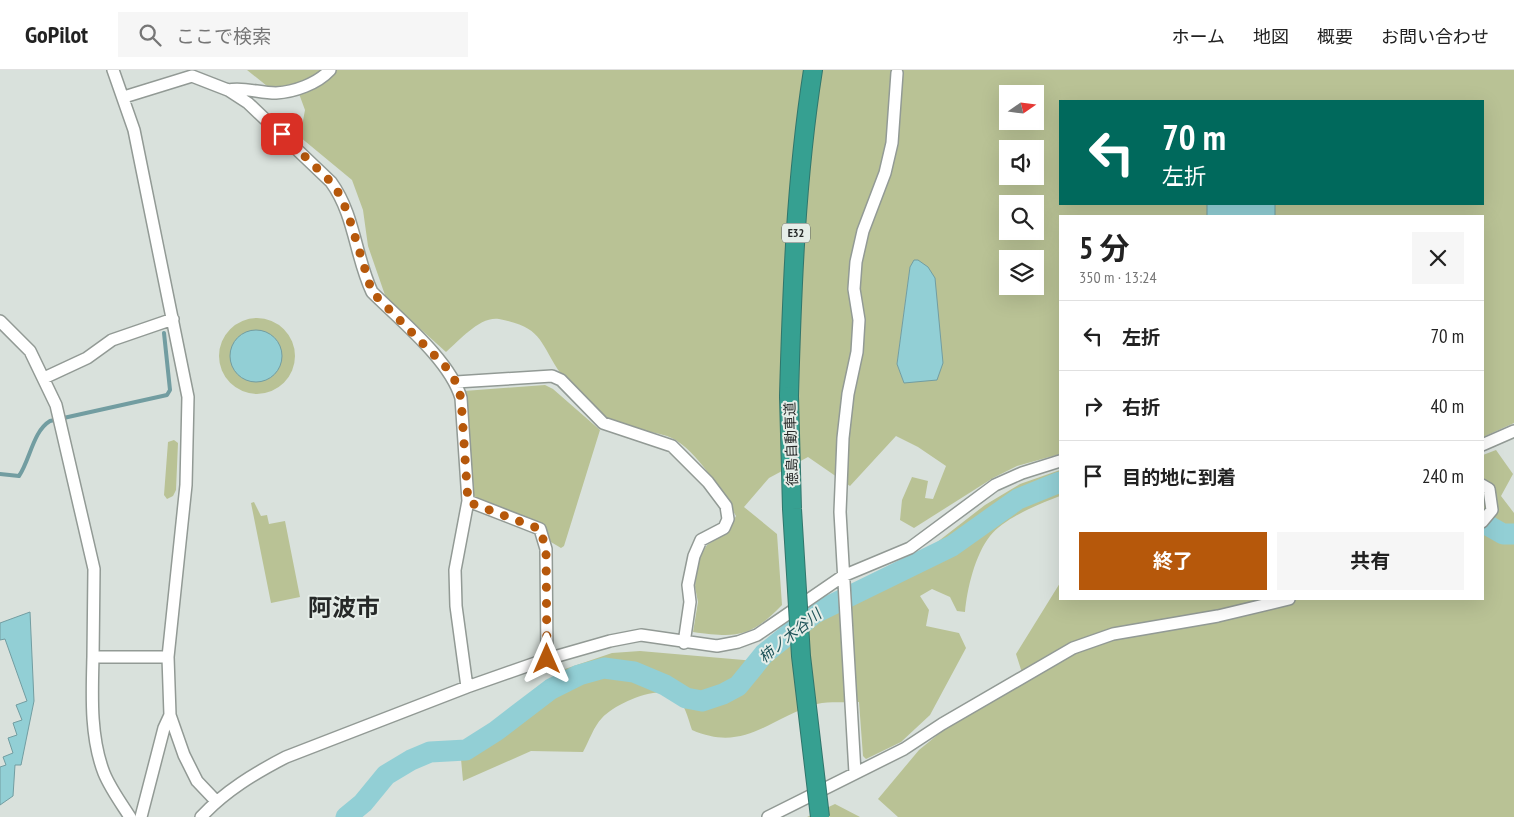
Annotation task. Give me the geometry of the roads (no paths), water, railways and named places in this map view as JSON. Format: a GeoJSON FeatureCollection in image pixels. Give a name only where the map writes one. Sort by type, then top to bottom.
{"type":"FeatureCollection","features":[{"type":"Feature","properties":{"kind":"highway","name":"徳島自動車道"},"geometry":{"type":"LineString","coordinates":[[813,70],[800,177],[792,283],[789,396],[792,509],[801,656],[820,817]]}},
{"type":"Feature","properties":{"kind":"street"},"geometry":{"type":"LineString","coordinates":[[113,70],[134,130],[188,397],[186,485],[168,658],[170,715],[184,755],[197,781],[216,801]]}},
{"type":"Feature","properties":{"kind":"street"},"geometry":{"type":"LineString","coordinates":[[228,90],[242,88],[275,93],[303,88],[325,76],[330,70]]}},
{"type":"Feature","properties":{"kind":"street"},"geometry":{"type":"LineString","coordinates":[[856,773],[842,576],[840,512],[843,438],[848,394],[857,352],[859,320],[854,289],[856,262],[864,231],[885,174],[892,143],[897,73]]}},
{"type":"Feature","properties":{"kind":"street"},"geometry":{"type":"LineString","coordinates":[[124,97],[192,76],[228,90],[248,102],[331,182],[340,195],[348,214],[372,292],[445,366],[456,382],[461,398],[468,502],[456,570],[456,606],[467,687]]}},
{"type":"Feature","properties":{"kind":"street"},"geometry":{"type":"LineString","coordinates":[[44,378],[87,358],[112,340],[173,319]]}},
{"type":"Feature","properties":{"kind":"street"},"geometry":{"type":"LineString","coordinates":[[0,321],[30,351],[44,378],[60,419],[94,569],[92,688],[95,737],[104,773],[130,817]]}},
{"type":"Feature","properties":{"kind":"street"},"geometry":{"type":"LineString","coordinates":[[456,382],[552,376],[561,380],[603,423],[672,446],[708,482],[726,506],[728,519],[724,528],[701,540],[694,556],[688,585],[690,602],[684,643]]}},
{"type":"Feature","properties":{"kind":"street"},"geometry":{"type":"LineString","coordinates":[[1484,444],[1514,431]]}},
{"type":"Feature","properties":{"kind":"street"},"geometry":{"type":"LineString","coordinates":[[201,817],[216,801],[263,769],[286,757],[467,687],[547,659],[628,637],[652,636],[684,643],[717,646],[738,642],[757,635],[842,576],[910,548],[995,485],[1022,472],[1059,461]]}},
{"type":"Feature","properties":{"kind":"street"},"geometry":{"type":"LineString","coordinates":[[1484,487],[1489,489],[1492,510],[1484,519]]}},
{"type":"Feature","properties":{"kind":"street"},"geometry":{"type":"LineString","coordinates":[[468,502],[540,529],[546,549],[547,659]]}},
{"type":"Feature","properties":{"kind":"street"},"geometry":{"type":"LineString","coordinates":[[768,817],[904,749],[942,724],[1073,648],[1113,634],[1218,616],[1285,600]]}},
{"type":"Feature","properties":{"kind":"street"},"geometry":{"type":"LineString","coordinates":[[93,657],[168,658]]}},
{"type":"Feature","properties":{"kind":"street"},"geometry":{"type":"LineString","coordinates":[[141,817],[164,728],[170,715]]}},
{"type":"Feature","properties":{"kind":"water"},"geometry":{"type":"Polygon","coordinates":[[[1207,205],[1275,205],[1275,215],[1207,215],[1207,205]]]}},
{"type":"Feature","properties":{"kind":"water"},"geometry":{"type":"Polygon","coordinates":[[[914,260],[918,260],[928,267],[935,278],[943,363],[937,380],[904,383],[897,364],[910,267],[914,260]]]}},
{"type":"Feature","properties":{"kind":"water"},"geometry":{"type":"Polygon","coordinates":[[[251,330],[261,330],[275,337],[282,351],[282,361],[275,375],[261,382],[251,382],[241,378],[234,371],[230,361],[230,351],[234,341],[241,334],[251,330]]]}},
{"type":"Feature","properties":{"kind":"water"},"geometry":{"type":"Polygon","coordinates":[[[30,612],[34,701],[21,765],[15,765],[13,796],[0,805],[0,767],[6,765],[3,757],[13,753],[8,738],[17,735],[13,723],[22,720],[16,705],[27,701],[5,639],[0,640],[0,623],[30,612]]]}},
{"type":"Feature","properties":{"kind":"waterway"},"geometry":{"type":"LineString","coordinates":[[0,474],[19,476],[36,439],[44,426],[50,421],[167,395],[170,390],[164,333]]}},
{"type":"Feature","properties":{"kind":"waterway","name":"柿ノ木谷川"},"geometry":{"type":"LineString","coordinates":[[346,817],[363,803],[386,775],[411,760],[430,752],[466,750],[496,731],[551,689],[579,675],[604,668],[634,672],[665,685],[686,698],[702,701],[723,694],[738,686],[764,654],[815,613],[952,546],[1018,499],[1059,482]]}},
{"type":"Feature","properties":{"kind":"waterway","name":"柿ノ木谷川"},"geometry":{"type":"LineString","coordinates":[[1484,523],[1503,534],[1514,534]]}},
{"type":"Feature","properties":{"kind":"district","name":"阿波市"},"geometry":{"type":"Point","coordinates":[344,608]}}]}
